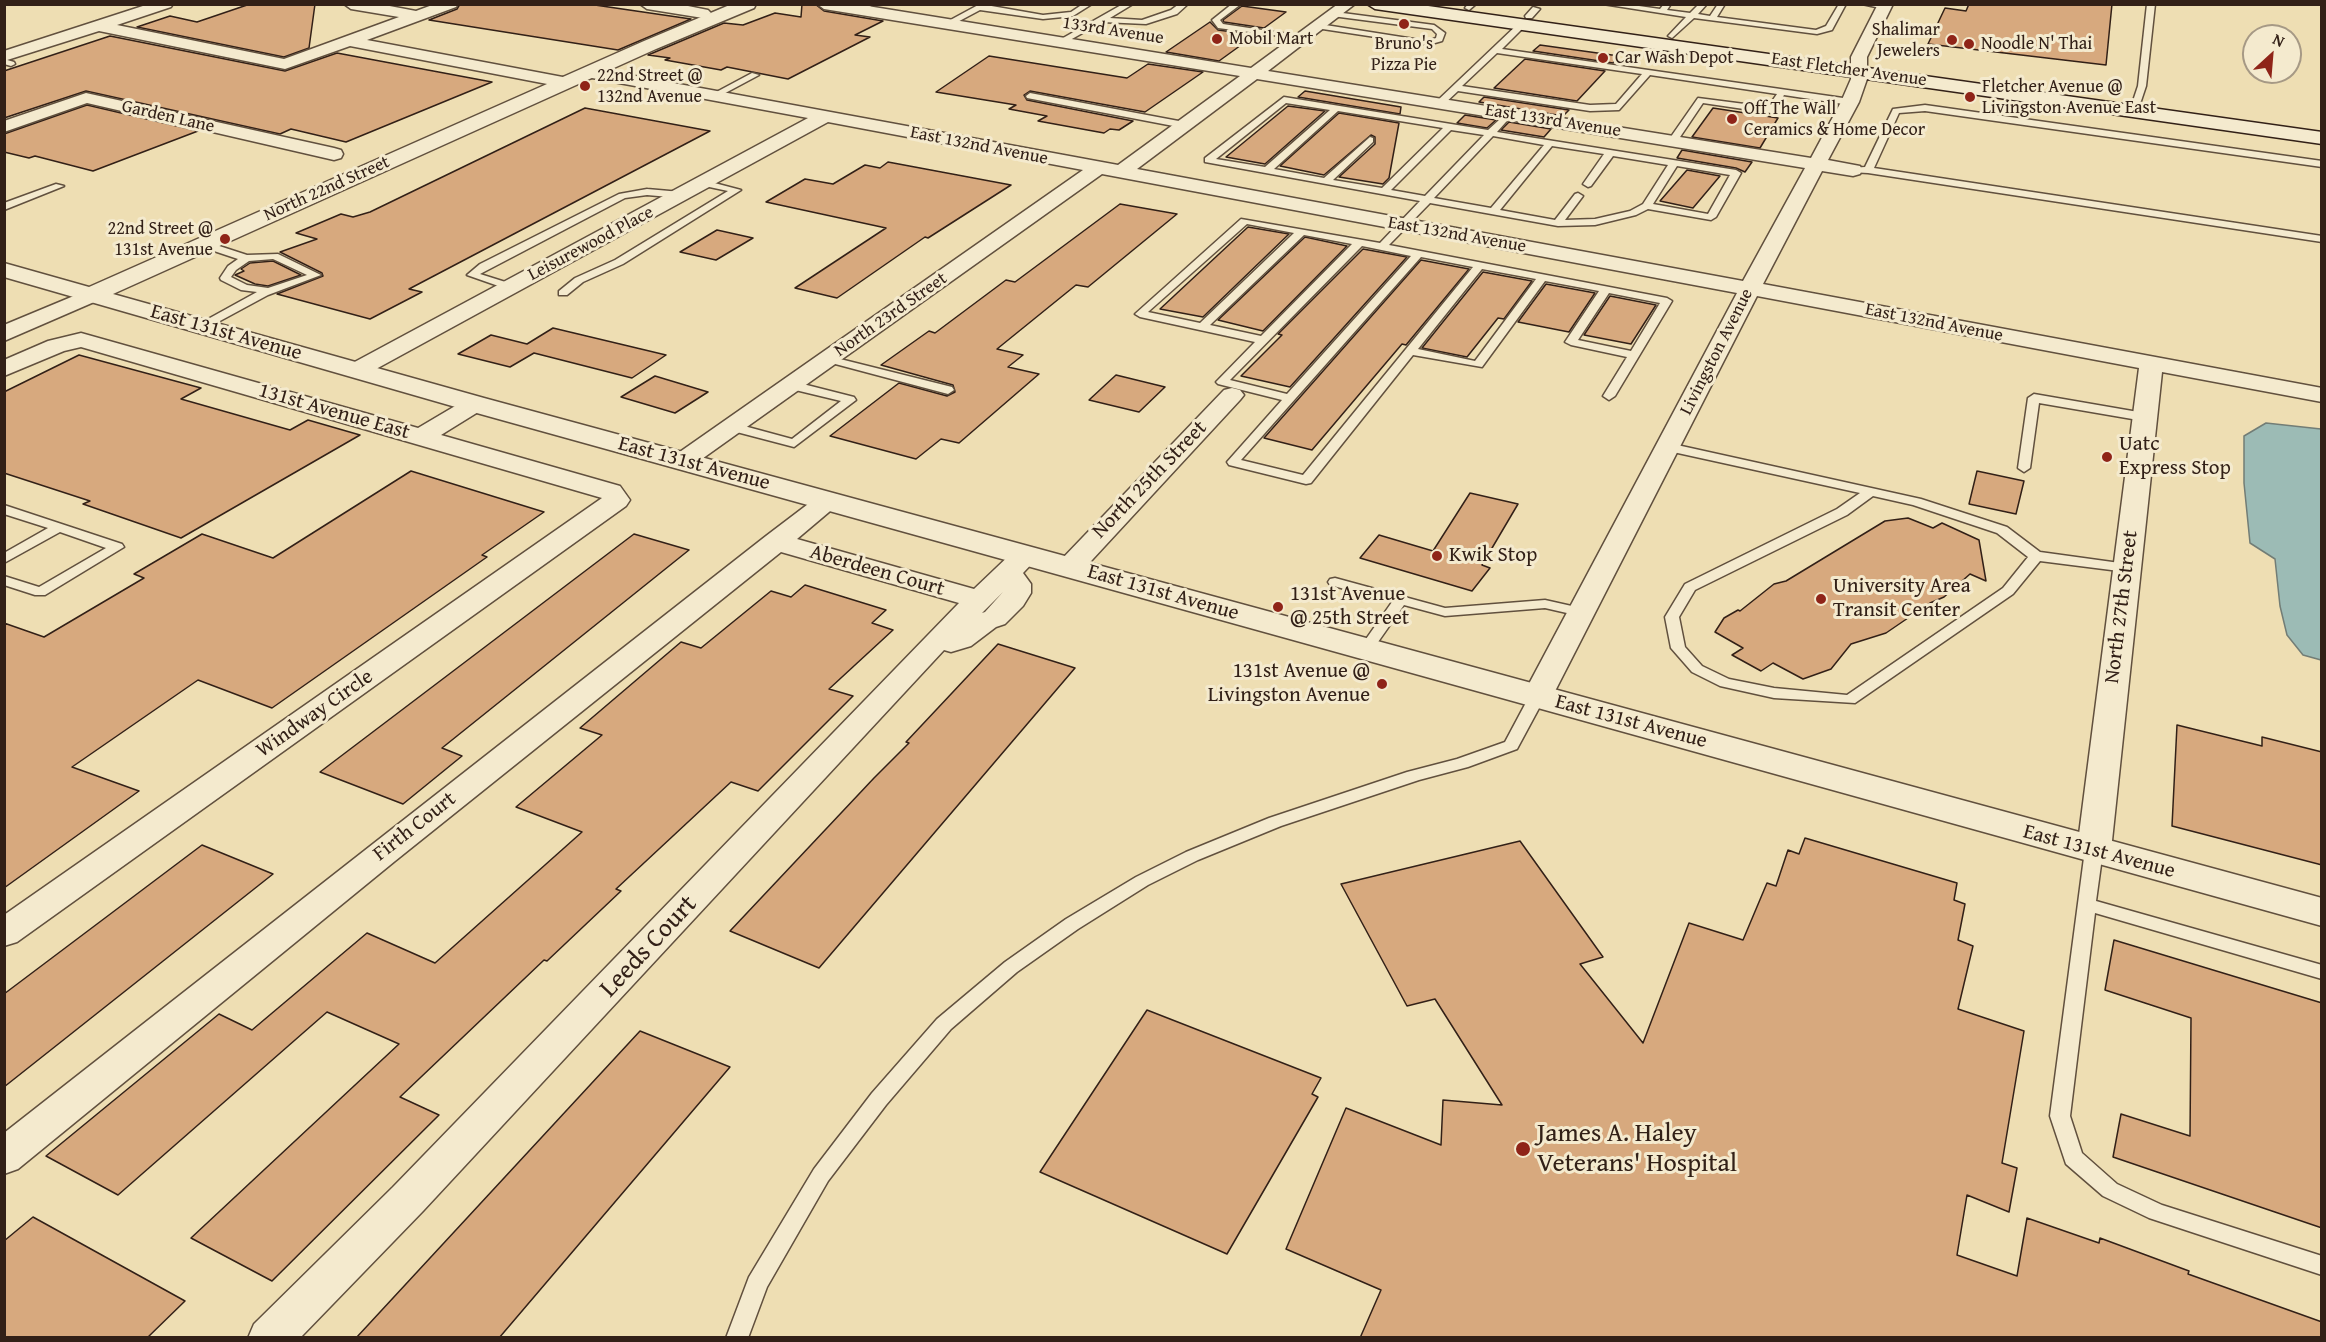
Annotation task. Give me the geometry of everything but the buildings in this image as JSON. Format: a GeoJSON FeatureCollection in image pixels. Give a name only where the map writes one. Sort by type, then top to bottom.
{"type":"FeatureCollection","features":[{"type":"Feature","properties":{"kind":"street"},"geometry":{"type":"LineString","coordinates":[[9,62],[99,26],[166,4]]}},
{"type":"Feature","properties":{"kind":"street"},"geometry":{"type":"LineString","coordinates":[[351,4],[417,16]]}},
{"type":"Feature","properties":{"kind":"street"},"geometry":{"type":"LineString","coordinates":[[99,26],[285,64],[451,4]]}},
{"type":"Feature","properties":{"kind":"street"},"geometry":{"type":"LineString","coordinates":[[647,4],[703,13]]}},
{"type":"Feature","properties":{"kind":"street","name":"North 22nd Street"},"geometry":{"type":"LineString","coordinates":[[650,45],[703,13],[723,4]]}},
{"type":"Feature","properties":{"kind":"street","name":"North 22nd Street"},"geometry":{"type":"LineString","coordinates":[[4,334],[592,73],[650,45],[748,4]]}},
{"type":"Feature","properties":{"kind":"street","name":"133rd Avenue"},"geometry":{"type":"LineString","coordinates":[[824,4],[865,7],[947,24],[1254,73]]}},
{"type":"Feature","properties":{"kind":"street","name":"East Fletcher Avenue"},"geometry":{"type":"LineString","coordinates":[[1376,4],[1529,17],[1672,36],[1859,67],[2322,126]]}},
{"type":"Feature","properties":{"kind":"street","name":"East Fletcher Avenue"},"geometry":{"type":"LineString","coordinates":[[1448,4],[2322,138]]}},
{"type":"Feature","properties":{"kind":"street","name":"Livingston Avenue"},"geometry":{"type":"LineString","coordinates":[[1537,697],[1750,288],[1850,102],[1859,79],[1859,57],[1885,6]]}},
{"type":"Feature","properties":{"kind":"street"},"geometry":{"type":"LineString","coordinates":[[1121,172],[1342,9]]}},
{"type":"Feature","properties":{"kind":"street"},"geometry":{"type":"LineString","coordinates":[[348,41],[568,83]]}},
{"type":"Feature","properties":{"kind":"street","name":"East 132nd Avenue"},"geometry":{"type":"LineString","coordinates":[[592,73],[2322,396]]}},
{"type":"Feature","properties":{"kind":"street","name":"East 133rd Avenue"},"geometry":{"type":"LineString","coordinates":[[1254,73],[1861,170]]}},
{"type":"Feature","properties":{"kind":"street","name":"Garden Lane"},"geometry":{"type":"LineString","coordinates":[[4,127],[86,98],[334,154]]}},
{"type":"Feature","properties":{"kind":"street","name":"Leisurewood Place"},"geometry":{"type":"LineString","coordinates":[[357,370],[824,117]]}},
{"type":"Feature","properties":{"kind":"street","name":"North 23rd Street"},"geometry":{"type":"LineString","coordinates":[[683,461],[1098,168]]}},
{"type":"Feature","properties":{"kind":"street","name":"East 131st Avenue"},"geometry":{"type":"LineString","coordinates":[[4,270],[475,404],[829,501],[1017,564],[1070,567],[2322,912]]}},
{"type":"Feature","properties":{"kind":"street","name":"131st Avenue East"},"geometry":{"type":"LineString","coordinates":[[4,369],[56,346],[81,340],[611,492]]}},
{"type":"Feature","properties":{"kind":"street","name":"North 27th Street"},"geometry":{"type":"LineString","coordinates":[[2094,850],[2151,364]]}},
{"type":"Feature","properties":{"kind":"street","name":"North 25th Street"},"geometry":{"type":"LineString","coordinates":[[1070,567],[1232,395]]}},
{"type":"Feature","properties":{"kind":"street"},"geometry":{"type":"LineString","coordinates":[[421,437],[475,404]]}},
{"type":"Feature","properties":{"kind":"street","name":"Windway Circle"},"geometry":{"type":"LineString","coordinates":[[4,933],[617,500],[611,492]]}},
{"type":"Feature","properties":{"kind":"street","name":"Firth Court"},"geometry":{"type":"LineString","coordinates":[[4,1156],[829,501]]}},
{"type":"Feature","properties":{"kind":"street","name":"Aberdeen Court"},"geometry":{"type":"LineString","coordinates":[[776,542],[977,599]]}},
{"type":"Feature","properties":{"kind":"street"},"geometry":{"type":"LineString","coordinates":[[928,651],[961,640],[986,621],[995,618],[1017,593],[1017,564]]}},
{"type":"Feature","properties":{"kind":"street","name":"Leeds Court"},"geometry":{"type":"LineString","coordinates":[[270,1338],[408,1200],[977,599],[1017,564]]}},
{"type":"Feature","properties":{"kind":"lane"},"geometry":{"type":"LineString","coordinates":[[1017,4],[1014,9],[1025,13],[1058,12],[1082,4]]}},
{"type":"Feature","properties":{"kind":"lane"},"geometry":{"type":"LineString","coordinates":[[1029,4],[1038,10],[1058,12]]}},
{"type":"Feature","properties":{"kind":"lane"},"geometry":{"type":"LineString","coordinates":[[947,24],[984,6],[1043,17],[1073,14],[1089,4]]}},
{"type":"Feature","properties":{"kind":"lane"},"geometry":{"type":"LineString","coordinates":[[1060,42],[1130,4]]}},
{"type":"Feature","properties":{"kind":"lane"},"geometry":{"type":"LineString","coordinates":[[1099,20],[1143,22],[1174,12],[1185,4]]}},
{"type":"Feature","properties":{"kind":"lane"},"geometry":{"type":"LineString","coordinates":[[1238,4],[1216,20],[1221,26],[1304,37]]}},
{"type":"Feature","properties":{"kind":"lane"},"geometry":{"type":"LineString","coordinates":[[1606,4],[1803,31],[1825,31],[1843,4]]}},
{"type":"Feature","properties":{"kind":"lane"},"geometry":{"type":"LineString","coordinates":[[1662,12],[1668,4]]}},
{"type":"Feature","properties":{"kind":"lane"},"geometry":{"type":"LineString","coordinates":[[1672,36],[1704,4]]}},
{"type":"Feature","properties":{"kind":"lane"},"geometry":{"type":"LineString","coordinates":[[1711,20],[1722,4]]}},
{"type":"Feature","properties":{"kind":"lane"},"geometry":{"type":"LineString","coordinates":[[1865,4],[1885,6]]}},
{"type":"Feature","properties":{"kind":"lane"},"geometry":{"type":"LineString","coordinates":[[2137,101],[2142,86],[2151,4]]}},
{"type":"Feature","properties":{"kind":"lane"},"geometry":{"type":"LineString","coordinates":[[1319,26],[1428,43],[1439,39],[1441,33],[1375,24],[1342,9]]}},
{"type":"Feature","properties":{"kind":"lane"},"geometry":{"type":"LineString","coordinates":[[1440,102],[1529,17]]}},
{"type":"Feature","properties":{"kind":"lane"},"geometry":{"type":"LineString","coordinates":[[1495,50],[1850,102]]}},
{"type":"Feature","properties":{"kind":"lane"},"geometry":{"type":"LineString","coordinates":[[1456,88],[1590,108],[1619,107],[1647,73]]}},
{"type":"Feature","properties":{"kind":"lane"},"geometry":{"type":"LineString","coordinates":[[713,96],[755,75]]}},
{"type":"Feature","properties":{"kind":"lane"},"geometry":{"type":"LineString","coordinates":[[1673,141],[1701,100],[1771,110],[1782,92]]}},
{"type":"Feature","properties":{"kind":"lane"},"geometry":{"type":"LineString","coordinates":[[1030,96],[1184,126]]}},
{"type":"Feature","properties":{"kind":"lane"},"geometry":{"type":"LineString","coordinates":[[1647,206],[1711,217],[1736,173],[1284,100],[1208,160],[1558,223],[1594,222],[1633,213],[1647,206],[1674,163]]}},
{"type":"Feature","properties":{"kind":"lane"},"geometry":{"type":"LineString","coordinates":[[1266,171],[1337,108]]}},
{"type":"Feature","properties":{"kind":"lane"},"geometry":{"type":"LineString","coordinates":[[2322,164],[1925,108],[1896,111],[1861,170],[2322,239]]}},
{"type":"Feature","properties":{"kind":"lane"},"geometry":{"type":"LineString","coordinates":[[1382,247],[1509,114]]}},
{"type":"Feature","properties":{"kind":"lane"},"geometry":{"type":"LineString","coordinates":[[1384,192],[1449,127]]}},
{"type":"Feature","properties":{"kind":"lane"},"geometry":{"type":"LineString","coordinates":[[2244,127],[2322,143]]}},
{"type":"Feature","properties":{"kind":"lane"},"geometry":{"type":"LineString","coordinates":[[1326,181],[1370,140]]}},
{"type":"Feature","properties":{"kind":"lane"},"geometry":{"type":"LineString","coordinates":[[1494,211],[1550,143]]}},
{"type":"Feature","properties":{"kind":"lane"},"geometry":{"type":"LineString","coordinates":[[1588,184],[1610,153]]}},
{"type":"Feature","properties":{"kind":"lane"},"geometry":{"type":"LineString","coordinates":[[563,293],[579,280],[619,262],[736,190],[703,183]]}},
{"type":"Feature","properties":{"kind":"lane"},"geometry":{"type":"LineString","coordinates":[[4,207],[59,186]]}},
{"type":"Feature","properties":{"kind":"lane"},"geometry":{"type":"LineString","coordinates":[[511,287],[472,275],[484,266],[622,196],[647,192],[681,195]]}},
{"type":"Feature","properties":{"kind":"lane"},"geometry":{"type":"LineString","coordinates":[[1558,223],[1578,196]]}},
{"type":"Feature","properties":{"kind":"lane"},"geometry":{"type":"LineString","coordinates":[[1263,340],[1140,314],[1245,221],[1667,301],[1609,396]]}},
{"type":"Feature","properties":{"kind":"lane"},"geometry":{"type":"LineString","coordinates":[[1202,327],[1302,231]]}},
{"type":"Feature","properties":{"kind":"lane"},"geometry":{"type":"LineString","coordinates":[[1290,398],[1222,382],[1360,242]]}},
{"type":"Feature","properties":{"kind":"lane"},"geometry":{"type":"LineString","coordinates":[[203,244],[246,258],[274,256],[316,275],[263,289],[203,326]]}},
{"type":"Feature","properties":{"kind":"lane"},"geometry":{"type":"LineString","coordinates":[[1419,254],[1233,462],[1306,480],[1480,265]]}},
{"type":"Feature","properties":{"kind":"lane"},"geometry":{"type":"LineString","coordinates":[[246,258],[225,278],[245,288],[263,289]]}},
{"type":"Feature","properties":{"kind":"lane"},"geometry":{"type":"LineString","coordinates":[[1410,351],[1478,365],[1543,277]]}},
{"type":"Feature","properties":{"kind":"lane"},"geometry":{"type":"LineString","coordinates":[[1606,289],[1571,342],[1634,355]]}},
{"type":"Feature","properties":{"kind":"lane"},"geometry":{"type":"LineString","coordinates":[[828,359],[948,390]]}},
{"type":"Feature","properties":{"kind":"lane"},"geometry":{"type":"LineString","coordinates":[[733,426],[794,443],[850,400],[791,385]]}},
{"type":"Feature","properties":{"kind":"lane"},"geometry":{"type":"LineString","coordinates":[[2024,468],[2034,398],[2144,417]]}},
{"type":"Feature","properties":{"kind":"lane"},"geometry":{"type":"LineString","coordinates":[[1668,447],[1916,502],[2002,530],[2036,556],[2127,568]]}},
{"type":"Feature","properties":{"kind":"lane"},"geometry":{"type":"LineString","coordinates":[[1870,492],[1842,512],[1690,587],[1672,617],[1678,648],[1697,669],[1725,683],[1774,693],[1850,700],[2008,591],[2036,556]]}},
{"type":"Feature","properties":{"kind":"lane"},"geometry":{"type":"LineString","coordinates":[[4,509],[117,547],[40,592],[4,580]]}},
{"type":"Feature","properties":{"kind":"lane"},"geometry":{"type":"LineString","coordinates":[[4,559],[59,527]]}},
{"type":"Feature","properties":{"kind":"lane"},"geometry":{"type":"LineString","coordinates":[[1335,582],[1445,612],[1545,604],[1580,612]]}},
{"type":"Feature","properties":{"kind":"lane"},"geometry":{"type":"LineString","coordinates":[[1366,649],[1401,600]]}},
{"type":"Feature","properties":{"kind":"lane"},"geometry":{"type":"LineString","coordinates":[[738,1338],[757,1284],[821,1175],[879,1099],[944,1024],[1011,967],[1072,924],[1192,856],[1275,822],[1413,776],[1462,763],[1511,745],[1537,697]]}},
{"type":"Feature","properties":{"kind":"lane"},"geometry":{"type":"LineString","coordinates":[[2094,850],[2060,1116],[2073,1158],[2110,1190],[2156,1212],[2322,1266]]}},
{"type":"Feature","properties":{"kind":"lane"},"geometry":{"type":"LineString","coordinates":[[2087,905],[2322,972]]}},
{"type":"Feature","properties":{"kind":"water"},"geometry":{"type":"Polygon","coordinates":[[[2266,423],[2321,429],[2321,660],[2303,655],[2287,635],[2280,606],[2275,559],[2250,543],[2244,483],[2244,436],[2266,423]]]}},
{"type":"Feature","properties":{"kind":"place","name":"Bruno's Pizza Pie"},"geometry":{"type":"Point","coordinates":[1404,24]}},
{"type":"Feature","properties":{"kind":"place","name":"Mobil Mart"},"geometry":{"type":"Point","coordinates":[1217,39]}},
{"type":"Feature","properties":{"kind":"place","name":"Shalimar Jewelers"},"geometry":{"type":"Point","coordinates":[1952,40]}},
{"type":"Feature","properties":{"kind":"place","name":"Noodle N' Thai"},"geometry":{"type":"Point","coordinates":[1969,44]}},
{"type":"Feature","properties":{"kind":"place","name":"Car Wash Depot"},"geometry":{"type":"Point","coordinates":[1603,58]}},
{"type":"Feature","properties":{"kind":"place","name":"22nd Street @ 132nd Avenue"},"geometry":{"type":"Point","coordinates":[585,86]}},
{"type":"Feature","properties":{"kind":"place","name":"Fletcher Avenue @ Livingston Avenue East"},"geometry":{"type":"Point","coordinates":[1970,97]}},
{"type":"Feature","properties":{"kind":"place","name":"Off The Wall Ceramics & Home Decor"},"geometry":{"type":"Point","coordinates":[1732,119]}},
{"type":"Feature","properties":{"kind":"place","name":"22nd Street @ 131st Avenue"},"geometry":{"type":"Point","coordinates":[225,239]}},
{"type":"Feature","properties":{"kind":"place","name":"Uatc Express Stop"},"geometry":{"type":"Point","coordinates":[2107,457]}},
{"type":"Feature","properties":{"kind":"place","name":"Kwik Stop"},"geometry":{"type":"Point","coordinates":[1437,556]}},
{"type":"Feature","properties":{"kind":"place","name":"University Area Transit Center"},"geometry":{"type":"Point","coordinates":[1821,599]}},
{"type":"Feature","properties":{"kind":"place","name":"131st Avenue @ 25th Street"},"geometry":{"type":"Point","coordinates":[1278,607]}},
{"type":"Feature","properties":{"kind":"place","name":"131st Avenue @ Livingston Avenue"},"geometry":{"type":"Point","coordinates":[1382,684]}},
{"type":"Feature","properties":{"kind":"place","name":"James A. Haley Veterans' Hospital"},"geometry":{"type":"Point","coordinates":[1523,1149]}}]}
